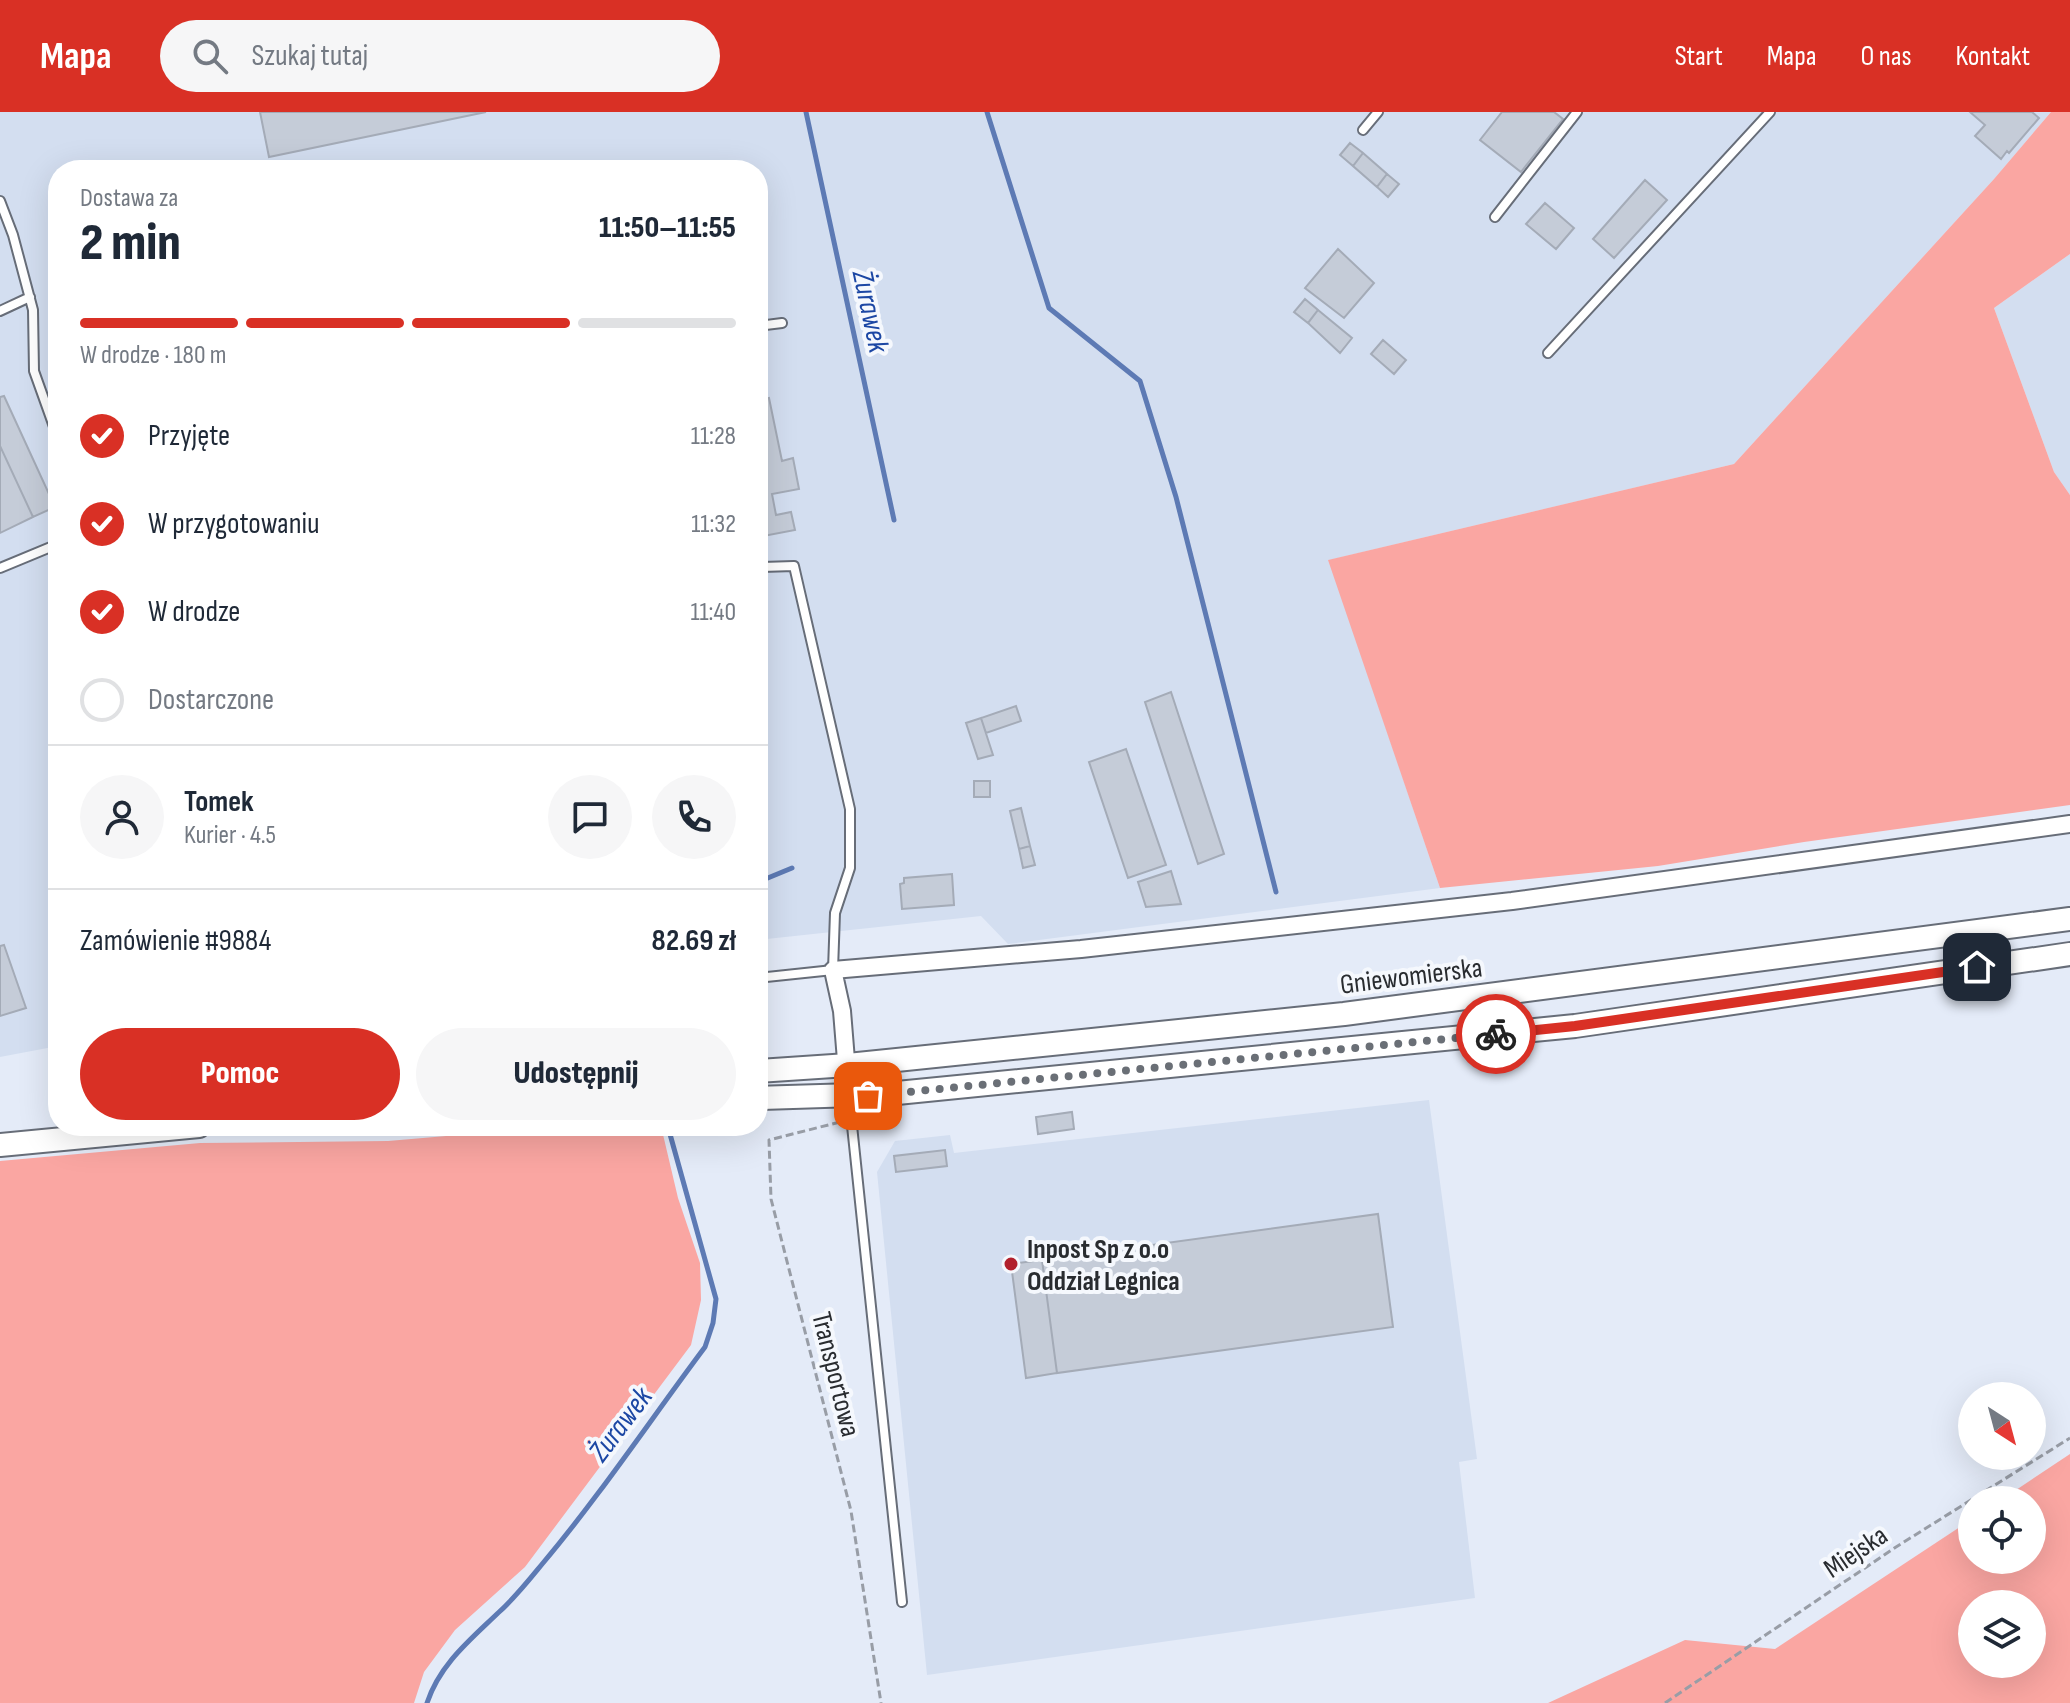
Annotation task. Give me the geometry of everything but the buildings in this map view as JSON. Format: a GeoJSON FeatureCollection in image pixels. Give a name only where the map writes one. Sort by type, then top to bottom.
{"type":"FeatureCollection","features":[{"type":"Feature","properties":{"kind":"street"},"geometry":{"type":"LineString","coordinates":[[850,1108],[842,1011],[833,970],[1081,949],[1512,901],[2070,824]]}},
{"type":"Feature","properties":{"kind":"street","name":"Gniewomierska"},"geometry":{"type":"LineString","coordinates":[[768,1070],[848,1065],[1344,1014],[2070,919]]}},
{"type":"Feature","properties":{"kind":"street"},"geometry":{"type":"LineString","coordinates":[[768,1099],[850,1108],[1575,1026],[2070,954]]}},
{"type":"Feature","properties":{"kind":"street"},"geometry":{"type":"LineString","coordinates":[[0,1145],[94,1136]]}},
{"type":"Feature","properties":{"kind":"lane"},"geometry":{"type":"LineString","coordinates":[[1363,130],[1378,112]]}},
{"type":"Feature","properties":{"kind":"lane"},"geometry":{"type":"LineString","coordinates":[[1495,217],[1577,112]]}},
{"type":"Feature","properties":{"kind":"lane"},"geometry":{"type":"LineString","coordinates":[[1548,353],[1770,112]]}},
{"type":"Feature","properties":{"kind":"lane"},"geometry":{"type":"LineString","coordinates":[[0,201],[13,235],[33,310],[34,371],[48,410]]}},
{"type":"Feature","properties":{"kind":"lane"},"geometry":{"type":"LineString","coordinates":[[0,311],[30,297]]}},
{"type":"Feature","properties":{"kind":"lane"},"geometry":{"type":"LineString","coordinates":[[768,325],[782,323]]}},
{"type":"Feature","properties":{"kind":"lane"},"geometry":{"type":"LineString","coordinates":[[0,568],[48,548]]}},
{"type":"Feature","properties":{"kind":"lane"},"geometry":{"type":"LineString","coordinates":[[768,567],[794,566],[850,809],[850,868],[835,913],[833,970],[768,977]]}},
{"type":"Feature","properties":{"kind":"lane"},"geometry":{"type":"LineString","coordinates":[[850,1108],[902,1602]]}},
{"type":"Feature","properties":{"kind":"path","name":"Transportowa"},"geometry":{"type":"LineString","coordinates":[[850,1108],[769,1140],[771,1199],[851,1511],[881,1703]]}},
{"type":"Feature","properties":{"kind":"path","name":"Miejska"},"geometry":{"type":"LineString","coordinates":[[1665,1703],[1896,1547],[2070,1438]]}},
{"type":"Feature","properties":{"kind":"shaded area"},"geometry":{"type":"Polygon","coordinates":[[[0,112],[2051,112],[1994,179],[1734,464],[1329,560],[1440,888],[1008,944],[981,916],[768,939],[768,160],[48,160],[48,1048],[0,1057],[0,112]]]}},
{"type":"Feature","properties":{"kind":"shaded area"},"geometry":{"type":"Polygon","coordinates":[[[2051,112],[2070,112],[2070,254],[1994,308],[2054,472],[2070,495],[2070,805],[1658,866],[1440,888],[1328,560],[1734,464],[1994,179],[2051,112]]]}},
{"type":"Feature","properties":{"kind":"shaded area"},"geometry":{"type":"Polygon","coordinates":[[[2070,254],[2070,495],[2054,472],[1994,308],[2070,254]]]}},
{"type":"Feature","properties":{"kind":"shaded area"},"geometry":{"type":"Polygon","coordinates":[[[1429,1100],[1477,1459],[1459,1462],[1475,1598],[927,1675],[877,1172],[895,1141],[950,1135],[954,1153],[1429,1100]]]}},
{"type":"Feature","properties":{"kind":"shaded area"},"geometry":{"type":"Polygon","coordinates":[[[446,1136],[663,1136],[678,1198],[700,1263],[701,1300],[691,1345],[525,1567],[455,1630],[424,1672],[414,1703],[0,1703],[0,1161],[200,1143],[388,1141],[446,1136]]]}},
{"type":"Feature","properties":{"kind":"shaded area"},"geometry":{"type":"Polygon","coordinates":[[[2070,1454],[2070,1703],[1548,1703],[1685,1640],[1775,1649],[1958,1528],[1958,1574],[2046,1574],[2046,1486],[2022,1486],[2070,1454]]]}},
{"type":"Feature","properties":{"kind":"waterway","name":"Żurawek"},"geometry":{"type":"LineString","coordinates":[[806,112],[894,520]]}},
{"type":"Feature","properties":{"kind":"waterway"},"geometry":{"type":"LineString","coordinates":[[987,112],[1049,308],[1140,381],[1176,497],[1276,892]]}},
{"type":"Feature","properties":{"kind":"waterway","name":"Żurawek"},"geometry":{"type":"LineString","coordinates":[[768,878],[792,868]]}},
{"type":"Feature","properties":{"kind":"waterway","name":"Żurawek"},"geometry":{"type":"LineString","coordinates":[[427,1703],[448,1665],[516,1595],[564,1537],[705,1347],[713,1323],[716,1299],[671,1136]]}},
{"type":"Feature","properties":{"kind":"way so far"},"geometry":{"type":"LineString","coordinates":[[868,1096],[1496,1034]]}},
{"type":"Feature","properties":{"kind":"place","name":"Inpost Sp z o.o Oddział Legnica"},"geometry":{"type":"Point","coordinates":[1011,1264]}},
{"type":"Feature","properties":{"kind":"route"},"geometry":{"type":"LineString","coordinates":[[1496,1034],[1575,1026],[1977,967]]}}]}
